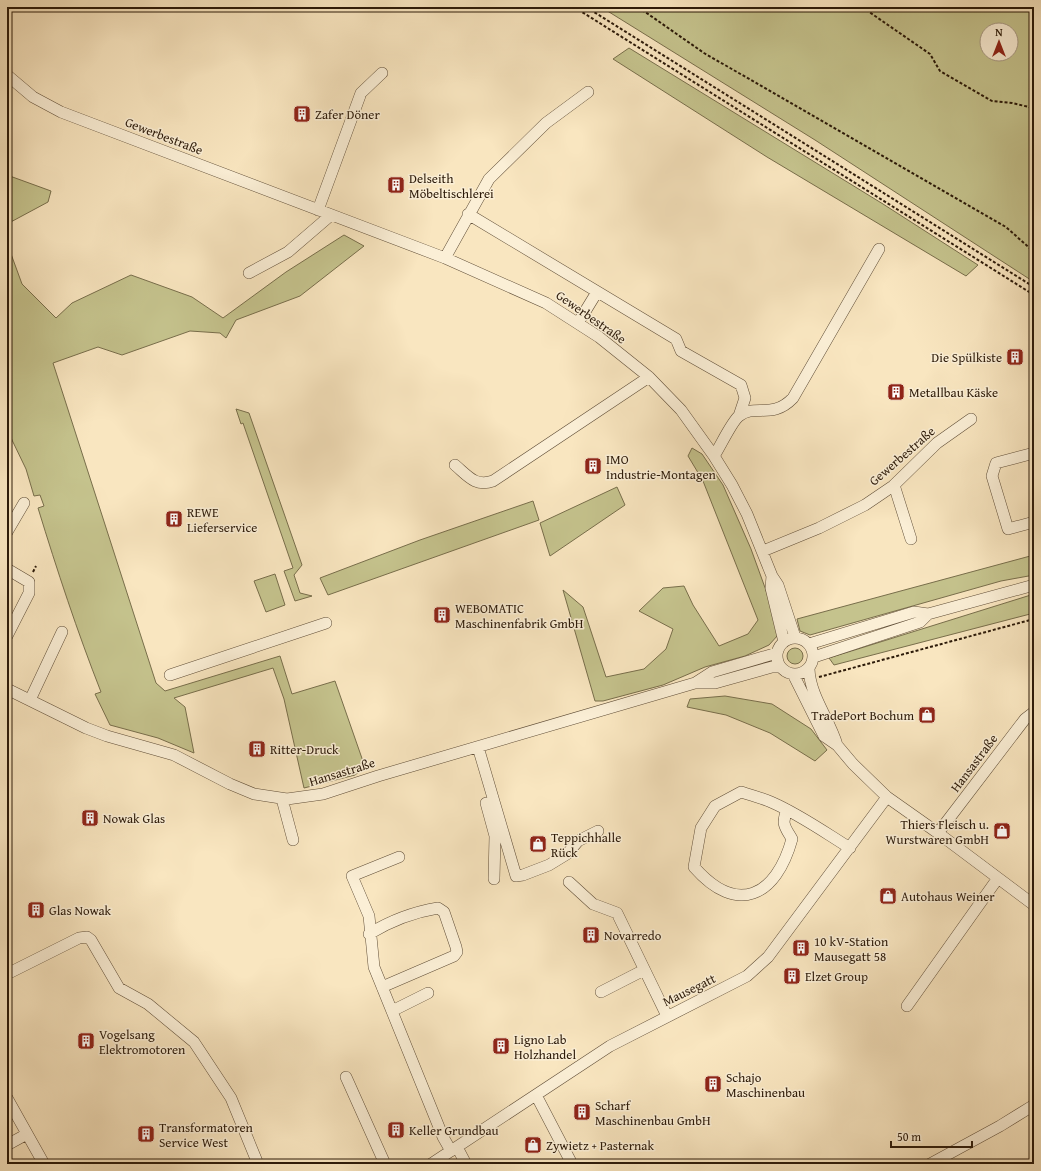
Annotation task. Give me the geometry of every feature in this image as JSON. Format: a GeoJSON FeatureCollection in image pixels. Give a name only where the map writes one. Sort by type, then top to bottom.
{"type":"FeatureCollection","features":[{"type":"Feature","properties":{"kind":"street"},"geometry":{"type":"LineString","coordinates":[[318,210],[361,93],[382,73]]}},
{"type":"Feature","properties":{"kind":"street","name":"Gewerbestraße"},"geometry":{"type":"LineString","coordinates":[[7,75],[33,97],[60,112],[444,258],[546,303],[599,337],[649,377],[681,410],[714,456],[747,514],[772,576],[778,585],[795,638]]}},
{"type":"Feature","properties":{"kind":"street"},"geometry":{"type":"LineString","coordinates":[[444,258],[489,179],[546,123],[588,92]]}},
{"type":"Feature","properties":{"kind":"street"},"geometry":{"type":"LineString","coordinates":[[468,214],[676,339],[681,351],[741,385],[744,398],[739,416],[714,456]]}},
{"type":"Feature","properties":{"kind":"street"},"geometry":{"type":"LineString","coordinates":[[249,273],[288,252],[331,215]]}},
{"type":"Feature","properties":{"kind":"street"},"geometry":{"type":"LineString","coordinates":[[739,416],[754,410],[766,411],[781,408],[793,398],[879,249]]}},
{"type":"Feature","properties":{"kind":"street"},"geometry":{"type":"LineString","coordinates":[[578,323],[597,292]]}},
{"type":"Feature","properties":{"kind":"street"},"geometry":{"type":"LineString","coordinates":[[455,465],[477,483],[485,484],[493,481],[649,377]]}},
{"type":"Feature","properties":{"kind":"street","name":"Gewerbestraße"},"geometry":{"type":"LineString","coordinates":[[763,551],[819,528],[862,507],[894,485],[937,443],[970,419]]}},
{"type":"Feature","properties":{"kind":"street"},"geometry":{"type":"LineString","coordinates":[[1034,453],[996,463],[992,476],[1008,529],[1034,522]]}},
{"type":"Feature","properties":{"kind":"street"},"geometry":{"type":"LineString","coordinates":[[894,485],[911,539]]}},
{"type":"Feature","properties":{"kind":"street"},"geometry":{"type":"LineString","coordinates":[[7,532],[24,503]]}},
{"type":"Feature","properties":{"kind":"street"},"geometry":{"type":"LineString","coordinates":[[7,569],[29,582],[30,586],[29,593],[7,636]]}},
{"type":"Feature","properties":{"kind":"street","name":"Gewerbestraße"},"geometry":{"type":"LineString","coordinates":[[772,576],[771,588],[784,642]]}},
{"type":"Feature","properties":{"kind":"street"},"geometry":{"type":"LineString","coordinates":[[809,644],[914,612],[928,614],[1034,585]]}},
{"type":"Feature","properties":{"kind":"street"},"geometry":{"type":"LineString","coordinates":[[814,657],[809,644],[806,641],[795,638],[784,642],[777,653],[780,667],[793,674],[798,674],[808,669],[814,657],[920,622],[928,614]]}},
{"type":"Feature","properties":{"kind":"street"},"geometry":{"type":"LineString","coordinates":[[170,675],[326,623]]}},
{"type":"Feature","properties":{"kind":"street"},"geometry":{"type":"LineString","coordinates":[[30,700],[62,632]]}},
{"type":"Feature","properties":{"kind":"street","name":"Hansastraße"},"geometry":{"type":"LineString","coordinates":[[696,683],[712,672],[777,653]]}},
{"type":"Feature","properties":{"kind":"street","name":"Hansastraße"},"geometry":{"type":"LineString","coordinates":[[7,689],[86,728],[107,736],[174,755],[230,784],[254,794],[282,799],[314,796],[696,683],[715,683],[772,667],[780,667]]}},
{"type":"Feature","properties":{"kind":"street"},"geometry":{"type":"LineString","coordinates":[[808,669],[811,683],[833,731],[837,745]]}},
{"type":"Feature","properties":{"kind":"street"},"geometry":{"type":"LineString","coordinates":[[793,674],[824,736],[837,745],[853,764],[887,797],[1034,904]]}},
{"type":"Feature","properties":{"kind":"street","name":"Hansastraße"},"geometry":{"type":"LineString","coordinates":[[938,833],[1025,719],[1034,712]]}},
{"type":"Feature","properties":{"kind":"street"},"geometry":{"type":"LineString","coordinates":[[474,748],[516,876],[523,875],[549,865],[567,854],[578,841],[598,831]]}},
{"type":"Feature","properties":{"kind":"street"},"geometry":{"type":"LineString","coordinates":[[474,748],[494,830],[494,879]]}},
{"type":"Feature","properties":{"kind":"street"},"geometry":{"type":"LineString","coordinates":[[787,810],[783,819],[792,839],[787,859],[772,880],[756,893],[741,897],[722,891],[704,878],[694,867],[701,828],[715,806],[741,792],[770,801],[787,810],[850,848]]}},
{"type":"Feature","properties":{"kind":"street","name":"Mausegatt"},"geometry":{"type":"LineString","coordinates":[[431,1164],[610,1046],[747,976],[768,957],[887,797]]}},
{"type":"Feature","properties":{"kind":"street"},"geometry":{"type":"LineString","coordinates":[[282,799],[293,840]]}},
{"type":"Feature","properties":{"kind":"street"},"geometry":{"type":"LineString","coordinates":[[399,857],[352,876],[369,916],[369,934],[374,967],[382,988],[443,1137],[466,1164]]}},
{"type":"Feature","properties":{"kind":"street"},"geometry":{"type":"LineString","coordinates":[[907,1006],[998,878]]}},
{"type":"Feature","properties":{"kind":"street"},"geometry":{"type":"LineString","coordinates":[[569,882],[593,904],[618,913],[644,970],[668,1016]]}},
{"type":"Feature","properties":{"kind":"street"},"geometry":{"type":"LineString","coordinates":[[369,934],[385,924],[427,910],[438,908],[444,912],[456,947],[457,952],[454,956],[382,988]]}},
{"type":"Feature","properties":{"kind":"street"},"geometry":{"type":"LineString","coordinates":[[7,974],[79,938],[87,937],[91,940],[119,988],[148,1004],[194,1042],[232,1098],[258,1164]]}},
{"type":"Feature","properties":{"kind":"street"},"geometry":{"type":"LineString","coordinates":[[601,992],[644,970]]}},
{"type":"Feature","properties":{"kind":"street"},"geometry":{"type":"LineString","coordinates":[[392,1011],[428,993]]}},
{"type":"Feature","properties":{"kind":"street"},"geometry":{"type":"LineString","coordinates":[[346,1077],[385,1164]]}},
{"type":"Feature","properties":{"kind":"street"},"geometry":{"type":"LineString","coordinates":[[536,1095],[572,1164]]}},
{"type":"Feature","properties":{"kind":"street"},"geometry":{"type":"LineString","coordinates":[[7,1098],[44,1164]]}},
{"type":"Feature","properties":{"kind":"street"},"geometry":{"type":"LineString","coordinates":[[930,1164],[1000,1126],[1034,1105]]}},
{"type":"Feature","properties":{"kind":"street"},"geometry":{"type":"LineString","coordinates":[[7,1145],[27,1134]]}},
{"type":"Feature","properties":{"kind":"path"},"geometry":{"type":"LineString","coordinates":[[574,7],[1034,295]]}},
{"type":"Feature","properties":{"kind":"path"},"geometry":{"type":"LineString","coordinates":[[586,7],[1034,287]]}},
{"type":"Feature","properties":{"kind":"path"},"geometry":{"type":"LineString","coordinates":[[638,7],[704,53],[1006,227],[1034,252]]}},
{"type":"Feature","properties":{"kind":"path"},"geometry":{"type":"LineString","coordinates":[[862,7],[930,54],[940,71],[992,101],[1012,103],[1029,107],[1034,111]]}},
{"type":"Feature","properties":{"kind":"path"},"geometry":{"type":"LineString","coordinates":[[811,683],[814,678],[1034,618]]}},
{"type":"Feature","properties":{"kind":"shaded area"},"geometry":{"type":"Polygon","coordinates":[[[601,7],[1034,7],[1034,282],[815,140],[601,7]]]}},
{"type":"Feature","properties":{"kind":"shaded area"},"geometry":{"type":"Polygon","coordinates":[[[629,48],[883,204],[978,265],[966,276],[767,157],[613,59],[629,48]]]}},
{"type":"Feature","properties":{"kind":"shaded area"},"geometry":{"type":"Polygon","coordinates":[[[7,175],[51,191],[48,202],[7,224],[7,175]]]}},
{"type":"Feature","properties":{"kind":"shaded area"},"geometry":{"type":"Polygon","coordinates":[[[344,235],[364,246],[300,296],[236,320],[226,338],[220,333],[190,331],[122,355],[98,347],[53,363],[156,683],[165,691],[280,656],[292,694],[335,681],[365,767],[355,775],[304,788],[284,699],[273,668],[174,698],[185,707],[194,753],[158,738],[110,725],[95,694],[101,692],[52,554],[38,508],[44,506],[40,495],[34,496],[26,469],[12,440],[7,425],[7,243],[22,284],[56,318],[72,303],[131,275],[192,297],[223,318],[286,272],[344,235]]]}},
{"type":"Feature","properties":{"kind":"shaded area"},"geometry":{"type":"Polygon","coordinates":[[[236,409],[249,413],[302,565],[294,575],[300,593],[312,596],[295,601],[284,571],[293,568],[243,423],[241,424],[236,409]]]}},
{"type":"Feature","properties":{"kind":"shaded area"},"geometry":{"type":"Polygon","coordinates":[[[692,448],[702,454],[723,485],[751,549],[772,607],[778,635],[769,645],[745,656],[705,667],[663,685],[603,701],[595,701],[563,590],[583,607],[606,677],[644,669],[666,649],[673,629],[639,611],[663,588],[684,586],[693,605],[719,646],[748,634],[758,620],[703,481],[688,456],[692,448]]]}},
{"type":"Feature","properties":{"kind":"shaded area"},"geometry":{"type":"Polygon","coordinates":[[[617,487],[625,505],[550,556],[540,523],[617,487]]]}},
{"type":"Feature","properties":{"kind":"shaded area"},"geometry":{"type":"Polygon","coordinates":[[[533,501],[539,520],[328,595],[320,578],[420,540],[533,501]]]}},
{"type":"Feature","properties":{"kind":"shaded area"},"geometry":{"type":"Polygon","coordinates":[[[1034,555],[1034,575],[1001,581],[810,635],[800,631],[797,619],[1034,555]]]}},
{"type":"Feature","properties":{"kind":"shaded area"},"geometry":{"type":"Polygon","coordinates":[[[275,574],[285,605],[266,612],[254,581],[275,574]]]}},
{"type":"Feature","properties":{"kind":"shaded area"},"geometry":{"type":"Polygon","coordinates":[[[1034,594],[1034,613],[834,665],[829,658],[1034,594]]]}},
{"type":"Feature","properties":{"kind":"shaded area"},"geometry":{"type":"Polygon","coordinates":[[[795,648],[801,650],[803,656],[801,662],[795,664],[789,662],[787,656],[789,650],[795,648]]]}},
{"type":"Feature","properties":{"kind":"shaded area"},"geometry":{"type":"Polygon","coordinates":[[[725,696],[772,704],[811,729],[827,750],[815,761],[770,733],[726,715],[687,707],[690,699],[725,696]]]}},
{"type":"Feature","properties":{"kind":"place","name":"Zafer Döner"},"geometry":{"type":"Point","coordinates":[302,114]}},
{"type":"Feature","properties":{"kind":"place","name":"Delseith Möbeltischlerei"},"geometry":{"type":"Point","coordinates":[396,185]}},
{"type":"Feature","properties":{"kind":"place","name":"Die Spülkiste"},"geometry":{"type":"Point","coordinates":[1015,357]}},
{"type":"Feature","properties":{"kind":"place","name":"Metallbau Käske"},"geometry":{"type":"Point","coordinates":[896,392]}},
{"type":"Feature","properties":{"kind":"place","name":"IMO Industrie-Montagen"},"geometry":{"type":"Point","coordinates":[593,466]}},
{"type":"Feature","properties":{"kind":"place","name":"REWE Lieferservice"},"geometry":{"type":"Point","coordinates":[174,519]}},
{"type":"Feature","properties":{"kind":"place","name":"WEBOMATIC Maschinenfabrik GmbH"},"geometry":{"type":"Point","coordinates":[442,615]}},
{"type":"Feature","properties":{"kind":"place","name":"TradePort Bochum"},"geometry":{"type":"Point","coordinates":[927,715]}},
{"type":"Feature","properties":{"kind":"place","name":"Ritter-Druck"},"geometry":{"type":"Point","coordinates":[257,749]}},
{"type":"Feature","properties":{"kind":"place","name":"Nowak Glas"},"geometry":{"type":"Point","coordinates":[90,818]}},
{"type":"Feature","properties":{"kind":"place","name":"Thiers Fleisch u. Wurstwaren GmbH"},"geometry":{"type":"Point","coordinates":[1002,831]}},
{"type":"Feature","properties":{"kind":"place","name":"Teppichhalle Rück"},"geometry":{"type":"Point","coordinates":[538,844]}},
{"type":"Feature","properties":{"kind":"place","name":"Autohaus Weiner"},"geometry":{"type":"Point","coordinates":[888,896]}},
{"type":"Feature","properties":{"kind":"place","name":"Glas Nowak"},"geometry":{"type":"Point","coordinates":[36,910]}},
{"type":"Feature","properties":{"kind":"place","name":"Novarredo"},"geometry":{"type":"Point","coordinates":[591,935]}},
{"type":"Feature","properties":{"kind":"place","name":"10 kV-Station Mausegatt 58"},"geometry":{"type":"Point","coordinates":[801,948]}},
{"type":"Feature","properties":{"kind":"place","name":"Elzet Group"},"geometry":{"type":"Point","coordinates":[792,976]}},
{"type":"Feature","properties":{"kind":"place","name":"Vogelsang Elektromotoren"},"geometry":{"type":"Point","coordinates":[86,1041]}},
{"type":"Feature","properties":{"kind":"place","name":"Ligno Lab Holzhandel"},"geometry":{"type":"Point","coordinates":[501,1046]}},
{"type":"Feature","properties":{"kind":"place","name":"Schajo Maschinenbau"},"geometry":{"type":"Point","coordinates":[713,1084]}},
{"type":"Feature","properties":{"kind":"place","name":"Scharf Maschinenbau GmbH"},"geometry":{"type":"Point","coordinates":[582,1112]}},
{"type":"Feature","properties":{"kind":"place","name":"Keller Grundbau"},"geometry":{"type":"Point","coordinates":[396,1130]}},
{"type":"Feature","properties":{"kind":"place","name":"Transformatoren Service West"},"geometry":{"type":"Point","coordinates":[146,1134]}},
{"type":"Feature","properties":{"kind":"place","name":"Zywietz + Pasternak"},"geometry":{"type":"Point","coordinates":[533,1145]}}]}
